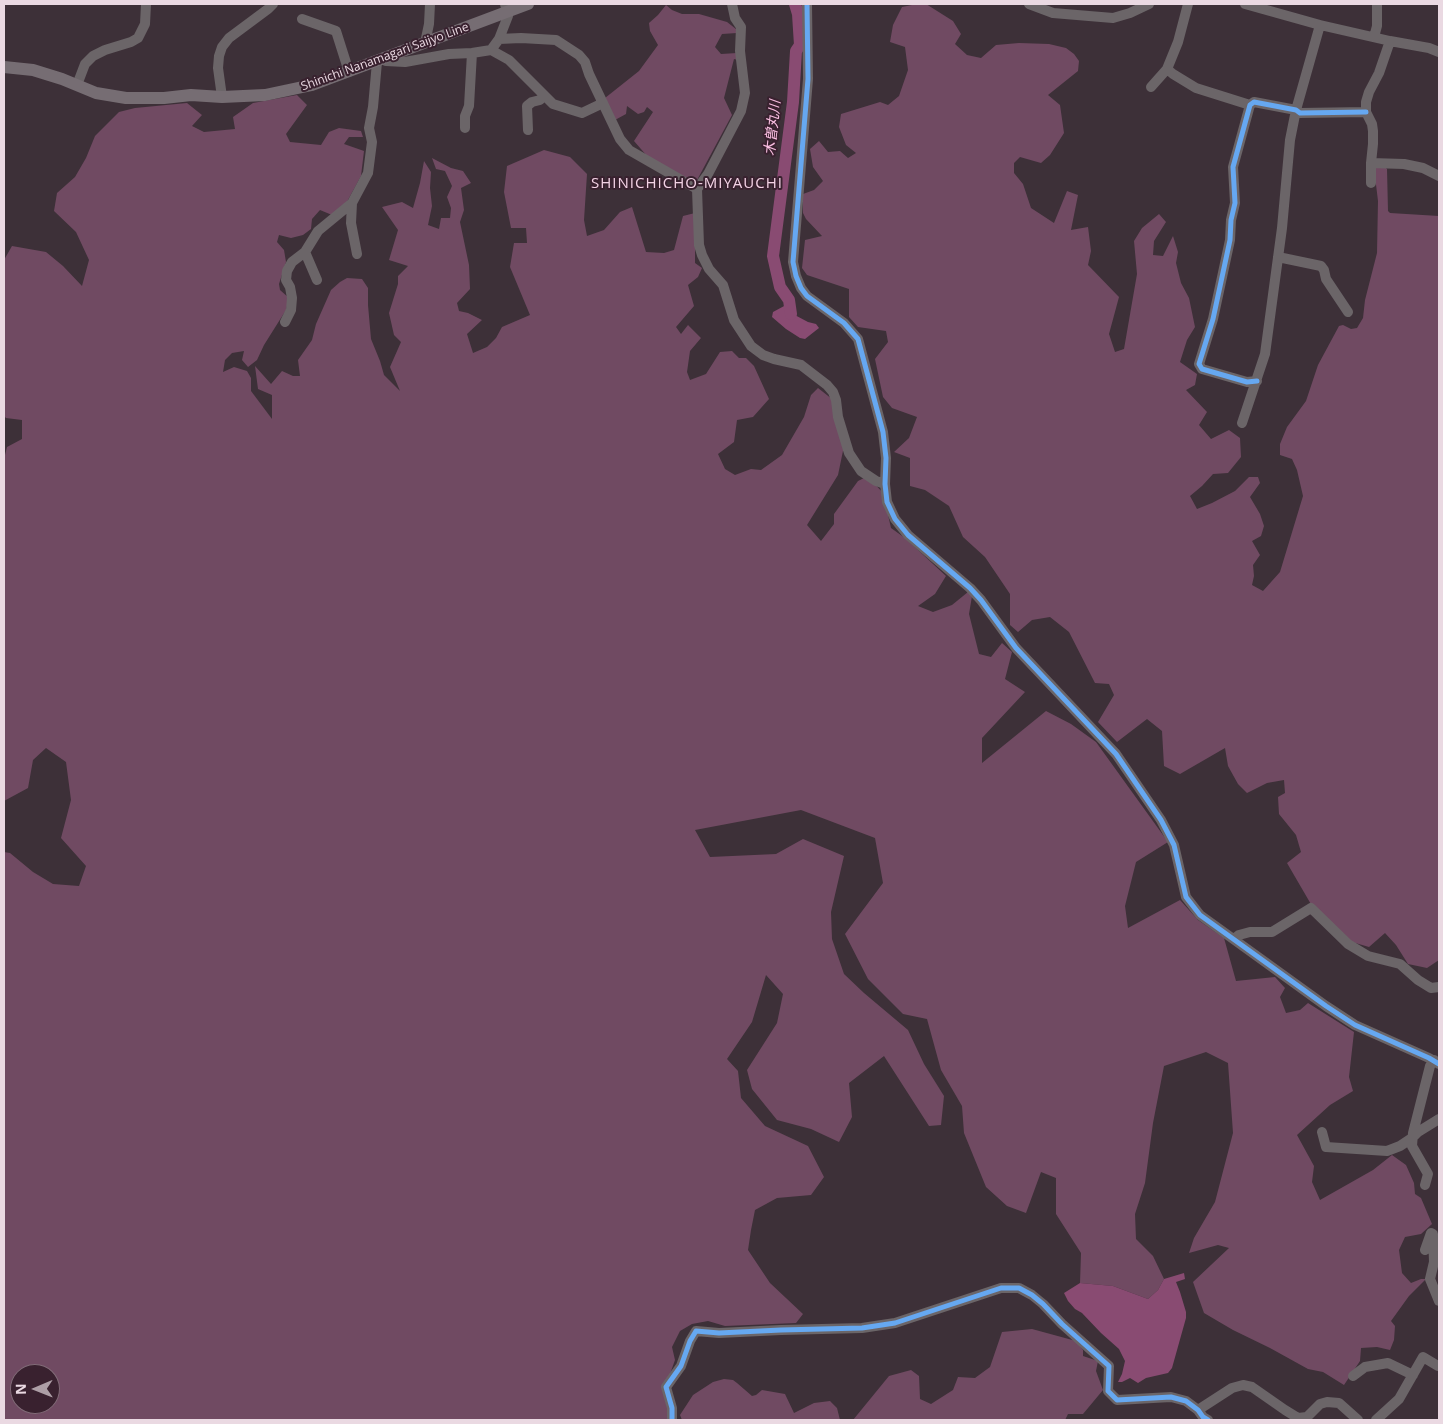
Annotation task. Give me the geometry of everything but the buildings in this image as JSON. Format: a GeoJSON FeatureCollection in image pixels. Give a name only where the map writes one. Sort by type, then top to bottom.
{"type":"FeatureCollection","features":[{"type":"Feature","properties":{"kind":"main road","name":"Shinichi Nanamagari Saijyo Line"},"geometry":{"type":"LineString","coordinates":[[4,67],[33,70],[62,78],[96,93],[126,98],[164,98],[191,95],[222,97],[265,95],[312,85],[425,43],[506,8],[528,4]]}},
{"type":"Feature","properties":{"kind":"street"},"geometry":{"type":"LineString","coordinates":[[78,85],[85,64],[93,56],[138,38],[145,24],[146,4]]}},
{"type":"Feature","properties":{"kind":"street"},"geometry":{"type":"LineString","coordinates":[[222,97],[218,68],[222,47],[229,38],[273,4]]}},
{"type":"Feature","properties":{"kind":"street"},"geometry":{"type":"LineString","coordinates":[[425,43],[430,24],[430,4]]}},
{"type":"Feature","properties":{"kind":"street"},"geometry":{"type":"LineString","coordinates":[[732,4],[735,18],[741,27],[740,52],[745,93],[741,112],[708,174],[697,189],[699,245],[702,255],[709,268],[723,285],[734,320],[751,346],[763,355],[801,365],[827,385],[833,392],[836,400],[838,417],[850,453],[861,471],[876,481],[885,484]]}},
{"type":"Feature","properties":{"kind":"street"},"geometry":{"type":"LineString","coordinates":[[807,4],[808,78],[793,262],[801,288],[808,296],[844,323],[858,340],[883,432],[886,458],[885,484],[888,502],[895,519],[908,535],[970,588],[1016,648],[1116,754],[1161,820],[1174,845],[1186,897],[1200,915],[1355,1025],[1436,1062]]}},
{"type":"Feature","properties":{"kind":"street"},"geometry":{"type":"LineString","coordinates":[[1029,4],[1053,13],[1112,18],[1130,13],[1149,4]]}},
{"type":"Feature","properties":{"kind":"street"},"geometry":{"type":"LineString","coordinates":[[1151,87],[1167,69],[1178,42],[1188,4]]}},
{"type":"Feature","properties":{"kind":"street"},"geometry":{"type":"LineString","coordinates":[[1245,4],[1320,25],[1429,48],[1439,52]]}},
{"type":"Feature","properties":{"kind":"street"},"geometry":{"type":"LineString","coordinates":[[1374,37],[1377,26],[1377,4]]}},
{"type":"Feature","properties":{"kind":"street"},"geometry":{"type":"LineString","coordinates":[[491,50],[499,39],[508,16],[506,8]]}},
{"type":"Feature","properties":{"kind":"street"},"geometry":{"type":"LineString","coordinates":[[302,19],[336,31],[349,72]]}},
{"type":"Feature","properties":{"kind":"street"},"geometry":{"type":"LineString","coordinates":[[1242,424],[1265,354],[1282,228],[1290,140],[1296,110],[1320,25]]}},
{"type":"Feature","properties":{"kind":"street"},"geometry":{"type":"LineString","coordinates":[[499,39],[556,40],[580,54],[620,139],[629,150],[697,189]]}},
{"type":"Feature","properties":{"kind":"street"},"geometry":{"type":"LineString","coordinates":[[1371,182],[1373,130],[1366,112],[1366,102],[1390,41]]}},
{"type":"Feature","properties":{"kind":"street"},"geometry":{"type":"LineString","coordinates":[[285,322],[291,310],[292,298],[290,287],[286,280],[287,271],[292,262],[305,252],[318,231],[352,203],[368,173],[372,142],[369,128],[380,60],[386,62],[405,62],[449,54],[472,54],[491,50],[509,60],[553,104],[582,113],[602,103]]}},
{"type":"Feature","properties":{"kind":"street"},"geometry":{"type":"LineString","coordinates":[[465,128],[464,116],[469,106],[472,54]]}},
{"type":"Feature","properties":{"kind":"street"},"geometry":{"type":"LineString","coordinates":[[1167,69],[1196,88],[1250,105]]}},
{"type":"Feature","properties":{"kind":"street"},"geometry":{"type":"LineString","coordinates":[[528,130],[528,106],[532,102],[540,100],[544,95]]}},
{"type":"Feature","properties":{"kind":"street"},"geometry":{"type":"LineString","coordinates":[[1256,381],[1247,382],[1202,368],[1199,364],[1213,319],[1230,240],[1234,203],[1234,167],[1250,105],[1254,102],[1296,110],[1300,113],[1366,112]]}},
{"type":"Feature","properties":{"kind":"street"},"geometry":{"type":"LineString","coordinates":[[1371,163],[1404,164],[1423,168],[1439,176]]}},
{"type":"Feature","properties":{"kind":"street"},"geometry":{"type":"LineString","coordinates":[[352,203],[351,223],[357,254]]}},
{"type":"Feature","properties":{"kind":"street"},"geometry":{"type":"LineString","coordinates":[[305,252],[317,280]]}},
{"type":"Feature","properties":{"kind":"street"},"geometry":{"type":"LineString","coordinates":[[1278,257],[1321,266],[1326,279],[1348,312]]}},
{"type":"Feature","properties":{"kind":"street"},"geometry":{"type":"LineString","coordinates":[[1234,939],[1239,935],[1250,932],[1272,932],[1311,908],[1348,944],[1368,956],[1400,964],[1418,980],[1431,988],[1439,987]]}},
{"type":"Feature","properties":{"kind":"street"},"geometry":{"type":"LineString","coordinates":[[1425,1185],[1428,1174],[1412,1146],[1412,1133],[1430,1066],[1436,1062]]}},
{"type":"Feature","properties":{"kind":"street"},"geometry":{"type":"LineString","coordinates":[[1322,1132],[1326,1147],[1386,1151],[1400,1146],[1439,1119]]}},
{"type":"Feature","properties":{"kind":"street"},"geometry":{"type":"LineString","coordinates":[[1425,1250],[1431,1233],[1433,1234],[1434,1262],[1430,1278],[1439,1301]]}},
{"type":"Feature","properties":{"kind":"street"},"geometry":{"type":"LineString","coordinates":[[672,1420],[672,1408],[666,1387],[681,1366],[690,1341],[696,1331],[719,1333],[862,1328],[895,1323],[1000,1288],[1019,1288],[1032,1295],[1110,1366],[1108,1391],[1117,1400],[1171,1397],[1186,1401],[1208,1420]]}},
{"type":"Feature","properties":{"kind":"street"},"geometry":{"type":"LineString","coordinates":[[1376,1420],[1399,1399],[1423,1357],[1439,1369]]}},
{"type":"Feature","properties":{"kind":"street"},"geometry":{"type":"LineString","coordinates":[[1353,1376],[1365,1367],[1388,1363],[1413,1375]]}},
{"type":"Feature","properties":{"kind":"street"},"geometry":{"type":"LineString","coordinates":[[1198,1410],[1232,1388],[1243,1385],[1252,1386],[1298,1418],[1307,1417],[1320,1404],[1328,1402],[1339,1404],[1358,1420]]}},
{"type":"Feature","properties":{"kind":"shaded area"},"geometry":{"type":"Polygon","coordinates":[[[926,4],[953,21],[961,34],[955,44],[967,55],[981,58],[996,45],[1019,43],[1049,44],[1066,48],[1079,61],[1078,71],[1048,95],[1060,105],[1064,133],[1050,155],[1041,163],[1020,157],[1014,163],[1014,173],[1023,184],[1031,208],[1054,223],[1067,191],[1078,195],[1071,230],[1088,227],[1091,251],[1088,265],[1119,297],[1109,334],[1115,352],[1124,349],[1137,274],[1134,241],[1142,228],[1159,214],[1166,222],[1154,241],[1153,255],[1163,256],[1173,236],[1178,252],[1176,263],[1181,283],[1189,298],[1195,327],[1187,340],[1180,362],[1197,374],[1195,385],[1186,390],[1207,412],[1199,425],[1211,439],[1229,430],[1240,438],[1241,457],[1228,473],[1213,474],[1190,496],[1197,509],[1235,491],[1249,477],[1258,477],[1260,483],[1250,497],[1260,514],[1264,526],[1261,536],[1252,541],[1260,555],[1253,565],[1254,576],[1252,585],[1263,591],[1280,572],[1303,496],[1297,470],[1292,459],[1280,455],[1280,444],[1287,427],[1306,401],[1318,365],[1339,326],[1343,325],[1351,329],[1357,328],[1363,318],[1365,300],[1377,253],[1378,201],[1374,168],[1384,166],[1387,169],[1388,211],[1390,213],[1439,216],[1439,960],[1427,968],[1408,964],[1396,945],[1385,933],[1369,947],[1352,942],[1312,906],[1287,863],[1301,852],[1296,835],[1279,814],[1278,797],[1285,793],[1284,780],[1267,783],[1247,793],[1238,784],[1228,766],[1225,748],[1180,774],[1164,766],[1162,731],[1147,719],[1117,742],[1098,722],[1114,695],[1109,684],[1095,683],[1069,632],[1050,617],[1032,620],[1018,632],[1010,625],[1010,594],[985,557],[963,537],[949,506],[925,490],[910,486],[910,458],[894,452],[909,438],[917,417],[892,408],[883,397],[875,359],[888,342],[886,331],[858,327],[849,317],[849,289],[807,275],[802,268],[805,240],[822,236],[806,219],[803,213],[803,194],[814,190],[823,181],[813,167],[810,149],[819,141],[828,152],[840,151],[848,158],[856,153],[846,145],[839,127],[841,114],[880,102],[888,105],[899,96],[908,70],[905,47],[890,42],[893,25],[902,7],[926,4]]]}},
{"type":"Feature","properties":{"kind":"shaded area"},"geometry":{"type":"Polygon","coordinates":[[[666,5],[682,14],[699,14],[727,22],[736,29],[737,33],[722,34],[715,47],[721,54],[737,53],[738,60],[734,59],[724,98],[732,115],[696,182],[692,183],[647,156],[634,141],[653,112],[647,107],[644,112],[638,114],[627,106],[626,114],[615,120],[605,98],[639,71],[658,45],[650,31],[649,23],[666,5]]]}},
{"type":"Feature","properties":{"kind":"shaded area"},"geometry":{"type":"Polygon","coordinates":[[[297,95],[307,105],[286,134],[290,142],[321,145],[329,132],[339,128],[361,131],[363,137],[349,137],[344,144],[364,151],[361,176],[343,209],[332,215],[320,210],[312,219],[311,229],[303,235],[291,238],[279,235],[277,242],[284,250],[286,262],[279,284],[280,290],[289,298],[286,310],[257,360],[248,367],[242,360],[244,351],[232,353],[225,360],[223,372],[234,367],[247,371],[251,378],[251,391],[272,419],[272,395],[258,389],[255,366],[271,384],[282,371],[293,376],[300,376],[298,360],[312,340],[316,324],[331,290],[347,278],[362,279],[368,288],[371,339],[384,375],[400,391],[390,367],[401,342],[394,335],[389,313],[398,284],[398,276],[408,266],[389,260],[398,230],[382,207],[402,202],[413,208],[424,161],[431,172],[432,206],[428,225],[439,229],[441,218],[450,218],[451,208],[447,197],[452,186],[445,171],[436,169],[432,158],[451,168],[463,171],[471,183],[461,188],[464,210],[460,222],[469,265],[470,289],[457,303],[459,311],[482,320],[467,334],[473,353],[487,347],[496,338],[502,327],[530,315],[510,267],[514,243],[527,243],[526,228],[511,228],[504,192],[507,166],[544,150],[570,157],[587,174],[584,220],[587,236],[604,230],[620,212],[632,207],[646,252],[664,253],[674,250],[683,216],[695,213],[695,263],[702,268],[698,277],[688,285],[694,306],[676,327],[681,334],[688,325],[701,338],[690,351],[687,372],[690,380],[706,374],[720,352],[732,351],[739,358],[746,358],[754,366],[769,399],[753,417],[737,420],[734,442],[718,454],[725,469],[735,475],[751,469],[761,470],[782,455],[804,417],[811,395],[818,388],[832,399],[844,446],[838,475],[807,525],[821,541],[834,524],[834,514],[858,481],[864,478],[873,482],[883,493],[891,528],[905,538],[946,576],[935,594],[918,606],[933,612],[952,605],[968,592],[972,596],[969,614],[979,654],[991,657],[1002,643],[1012,652],[1005,679],[1025,692],[982,738],[982,763],[1046,711],[1071,724],[1096,742],[1168,842],[1136,862],[1125,906],[1128,928],[1180,900],[1198,920],[1224,938],[1236,981],[1275,977],[1285,988],[1280,997],[1286,1013],[1300,1010],[1308,1003],[1354,1032],[1349,1077],[1353,1091],[1330,1105],[1297,1135],[1314,1166],[1312,1182],[1320,1200],[1373,1170],[1392,1155],[1406,1165],[1414,1183],[1415,1194],[1421,1198],[1432,1224],[1421,1234],[1405,1237],[1399,1250],[1402,1273],[1411,1283],[1426,1279],[1409,1296],[1391,1321],[1395,1326],[1394,1340],[1390,1350],[1377,1347],[1361,1348],[1360,1361],[1344,1385],[1323,1372],[1308,1369],[1204,1313],[1193,1282],[1229,1248],[1218,1245],[1189,1253],[1194,1238],[1215,1202],[1233,1133],[1228,1063],[1206,1052],[1164,1066],[1153,1123],[1145,1183],[1135,1214],[1136,1239],[1153,1256],[1164,1279],[1158,1290],[1148,1299],[1113,1286],[1080,1283],[1081,1253],[1056,1214],[1056,1178],[1041,1172],[1026,1213],[1007,1206],[986,1187],[964,1133],[962,1106],[941,1070],[927,1019],[903,1014],[868,979],[845,934],[883,883],[875,838],[801,810],[695,830],[710,857],[776,854],[803,839],[844,856],[831,912],[832,939],[844,974],[908,1030],[924,1064],[944,1096],[941,1125],[929,1126],[884,1056],[849,1083],[852,1117],[839,1142],[811,1129],[777,1120],[752,1089],[747,1070],[777,1023],[783,994],[766,975],[752,1022],[727,1059],[738,1071],[741,1098],[765,1126],[808,1146],[824,1177],[811,1195],[777,1198],[755,1210],[751,1230],[748,1250],[770,1283],[803,1314],[796,1323],[725,1326],[708,1321],[692,1324],[680,1331],[672,1347],[675,1360],[669,1377],[670,1420],[4,1420],[4,852],[10,853],[33,872],[53,884],[79,886],[86,866],[61,838],[71,800],[66,762],[46,748],[33,760],[28,788],[4,801],[4,459],[7,447],[22,439],[22,420],[6,418],[4,416],[4,260],[12,246],[46,252],[82,286],[89,260],[76,232],[54,211],[57,193],[75,177],[86,158],[95,136],[119,112],[135,108],[187,103],[202,115],[192,126],[204,132],[235,129],[233,117],[253,103],[297,95]]]}},
{"type":"Feature","properties":{"kind":"shaded area"},"geometry":{"type":"Polygon","coordinates":[[[786,305],[791,313],[816,324],[819,328],[805,339],[786,329],[772,317],[773,312],[786,305]]]}},
{"type":"Feature","properties":{"kind":"shaded area"},"geometry":{"type":"Polygon","coordinates":[[[1184,1273],[1185,1279],[1176,1282],[1186,1312],[1186,1318],[1172,1368],[1168,1373],[1146,1378],[1138,1383],[1130,1378],[1118,1382],[1125,1361],[1119,1349],[1082,1313],[1075,1309],[1064,1293],[1080,1283],[1113,1286],[1148,1299],[1158,1290],[1164,1279],[1184,1273]]]}},
{"type":"Feature","properties":{"kind":"shaded area"},"geometry":{"type":"Polygon","coordinates":[[[1032,1329],[1076,1341],[1083,1350],[1083,1356],[1098,1361],[1096,1371],[1103,1390],[1083,1414],[1068,1414],[1065,1420],[853,1420],[889,1376],[911,1370],[919,1376],[920,1399],[931,1404],[953,1390],[958,1377],[975,1378],[990,1367],[1002,1332],[1032,1329]]]}},
{"type":"Feature","properties":{"kind":"shaded area"},"geometry":{"type":"Polygon","coordinates":[[[724,1379],[733,1380],[752,1396],[762,1390],[785,1394],[794,1413],[814,1403],[830,1401],[837,1408],[840,1420],[682,1420],[680,1415],[693,1395],[713,1382],[724,1379]]]}},
{"type":"Feature","properties":{"kind":"waterway","name":"木曽丸川"},"geometry":{"type":"LineString","coordinates":[[791,314],[789,300],[780,287],[773,256],[793,102],[796,51],[800,45],[798,14],[795,4]]}},
{"type":"Feature","properties":{"kind":"cycle path"},"geometry":{"type":"LineString","coordinates":[[807,4],[808,79],[793,262],[796,276],[807,296],[844,323],[858,339],[883,432],[886,458],[885,484],[887,502],[895,519],[908,535],[970,588],[1016,648],[1116,754],[1161,820],[1174,845],[1186,897],[1200,915],[1355,1025],[1439,1064]]}},
{"type":"Feature","properties":{"kind":"cycle path"},"geometry":{"type":"LineString","coordinates":[[1257,381],[1247,382],[1202,369],[1199,364],[1213,319],[1230,240],[1231,220],[1235,203],[1233,167],[1250,105],[1254,102],[1296,110],[1300,113],[1366,112]]}},
{"type":"Feature","properties":{"kind":"cycle path"},"geometry":{"type":"LineString","coordinates":[[672,1420],[672,1408],[666,1387],[681,1366],[690,1341],[696,1331],[719,1333],[862,1328],[895,1323],[1001,1288],[1019,1288],[1032,1295],[1109,1366],[1108,1391],[1117,1400],[1171,1397],[1186,1401],[1208,1420]]}},
{"type":"Feature","properties":{"kind":"district","name":"SHINICHICHO-MIYAUCHI"},"geometry":{"type":"Point","coordinates":[687,184]}}]}
